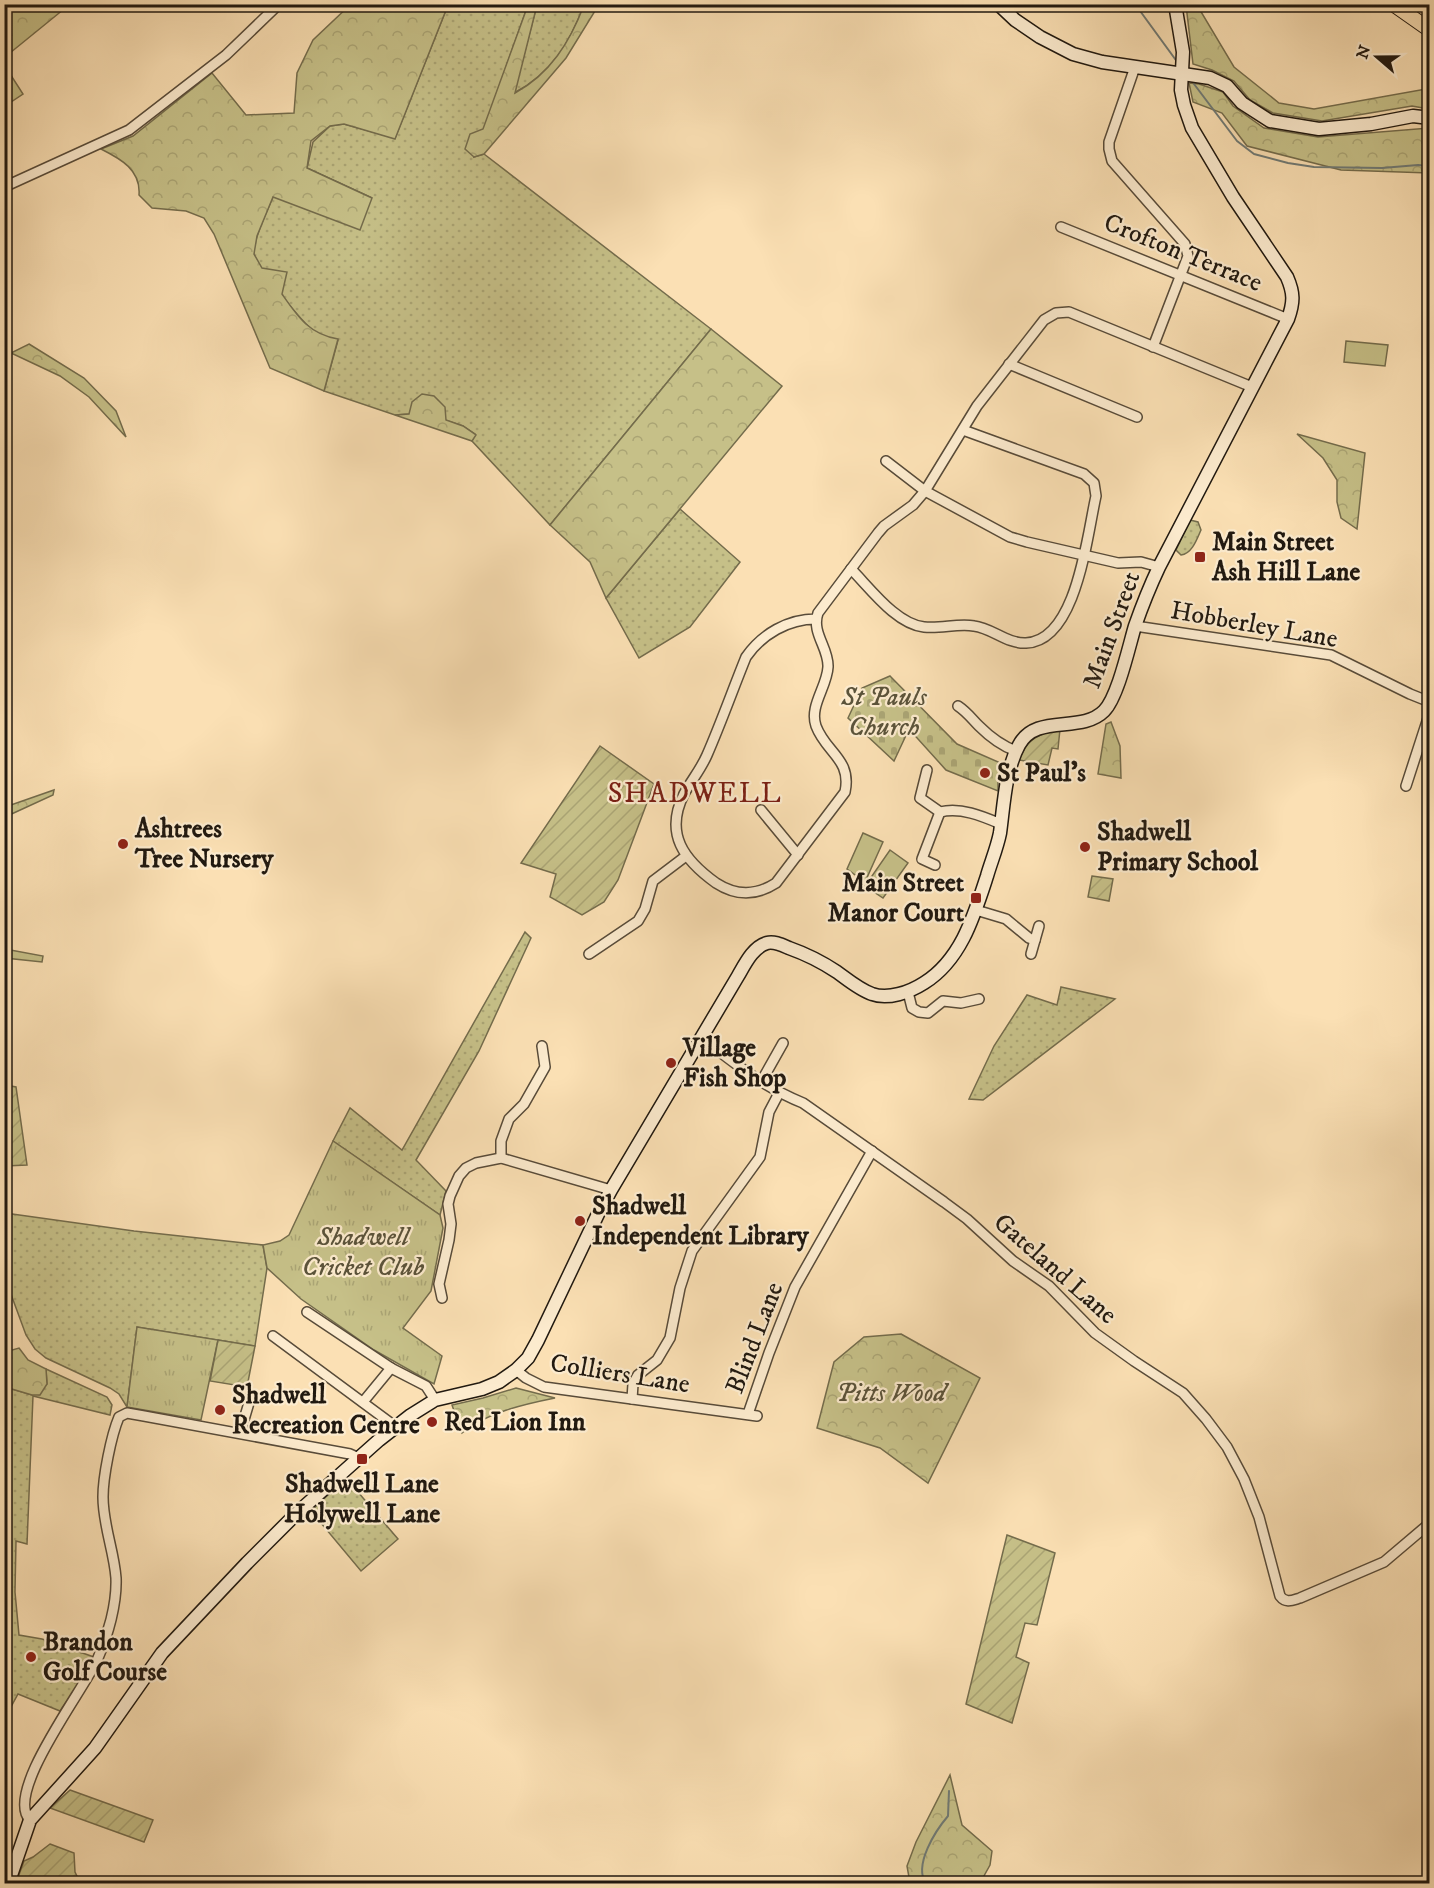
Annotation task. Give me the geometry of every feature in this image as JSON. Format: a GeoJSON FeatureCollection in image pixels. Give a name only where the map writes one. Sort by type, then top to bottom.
{"type":"FeatureCollection","features":[{"type":"Feature","properties":{"kind":"main road"},"geometry":{"type":"LineString","coordinates":[[1393,4],[1430,30]]}},
{"type":"Feature","properties":{"kind":"street"},"geometry":{"type":"LineString","coordinates":[[4,187],[129,130],[226,55],[279,4]]}},
{"type":"Feature","properties":{"kind":"street"},"geometry":{"type":"LineString","coordinates":[[998,4],[1040,38],[1073,54],[1102,62],[1210,78],[1227,86],[1242,103],[1270,121],[1319,129],[1413,117],[1430,118]]}},
{"type":"Feature","properties":{"kind":"street","name":"Main Street"},"geometry":{"type":"LineString","coordinates":[[30,1820],[95,1748],[162,1653],[297,1513],[396,1427],[435,1400],[482,1389],[499,1382],[528,1358],[597,1214],[749,957],[757,949],[766,943],[778,944],[812,957],[873,995],[890,995],[908,992],[939,973],[960,944],[976,910],[997,847],[1006,788],[1021,741],[1042,727],[1086,720],[1103,713],[1107,708],[1135,626],[1159,567],[1292,308],[1293,291],[1287,277],[1233,197],[1192,128],[1181,90],[1183,52],[1175,4]]}},
{"type":"Feature","properties":{"kind":"street"},"geometry":{"type":"LineString","coordinates":[[1135,67],[1109,142],[1109,155],[1185,244],[1188,256],[1153,347]]}},
{"type":"Feature","properties":{"kind":"street","name":"Crofton Terrace"},"geometry":{"type":"LineString","coordinates":[[1061,227],[1288,319]]}},
{"type":"Feature","properties":{"kind":"street"},"geometry":{"type":"LineString","coordinates":[[816,619],[802,620],[768,633],[756,643],[746,657],[708,754],[678,808],[676,825],[679,842],[686,856],[728,890],[753,893],[766,890],[776,883],[845,792],[847,782],[842,763],[820,734],[814,717],[828,669],[827,657],[817,631],[816,619],[821,608],[884,526],[908,509],[925,491],[982,399],[1044,320],[1056,313],[1069,312],[1252,387]]}},
{"type":"Feature","properties":{"kind":"street"},"geometry":{"type":"LineString","coordinates":[[1009,364],[1137,417]]}},
{"type":"Feature","properties":{"kind":"street"},"geometry":{"type":"LineString","coordinates":[[851,569],[906,622],[925,627],[965,625],[980,627],[1010,640],[1024,643],[1044,638],[1063,617],[1075,590],[1095,496],[1094,483],[1084,474],[963,430]]}},
{"type":"Feature","properties":{"kind":"street"},"geometry":{"type":"LineString","coordinates":[[886,462],[925,491],[1010,537],[1118,563],[1141,561],[1159,567]]}},
{"type":"Feature","properties":{"kind":"street","name":"Hobberley Lane"},"geometry":{"type":"LineString","coordinates":[[1135,626],[1331,654],[1430,702]]}},
{"type":"Feature","properties":{"kind":"street"},"geometry":{"type":"LineString","coordinates":[[958,706],[1005,747],[1016,751]]}},
{"type":"Feature","properties":{"kind":"street"},"geometry":{"type":"LineString","coordinates":[[1406,786],[1430,712]]}},
{"type":"Feature","properties":{"kind":"street"},"geometry":{"type":"LineString","coordinates":[[927,770],[920,798],[940,812],[950,810],[976,814],[1001,824]]}},
{"type":"Feature","properties":{"kind":"street"},"geometry":{"type":"LineString","coordinates":[[761,810],[798,855]]}},
{"type":"Feature","properties":{"kind":"street"},"geometry":{"type":"LineString","coordinates":[[935,865],[922,859],[940,812]]}},
{"type":"Feature","properties":{"kind":"street"},"geometry":{"type":"LineString","coordinates":[[589,954],[638,921],[645,909],[653,881],[686,856]]}},
{"type":"Feature","properties":{"kind":"street"},"geometry":{"type":"LineString","coordinates":[[976,910],[1006,919],[1029,938],[1035,940]]}},
{"type":"Feature","properties":{"kind":"street"},"geometry":{"type":"LineString","coordinates":[[1031,954],[1039,926]]}},
{"type":"Feature","properties":{"kind":"street"},"geometry":{"type":"LineString","coordinates":[[908,992],[912,1008],[928,1013],[943,1001],[961,1003],[980,1001],[981,988]]}},
{"type":"Feature","properties":{"kind":"street","name":"Gateland Lane"},"geometry":{"type":"LineString","coordinates":[[702,1038],[761,1082],[803,1103],[966,1219],[1013,1261],[1049,1286],[1077,1316],[1112,1347],[1184,1393],[1227,1447],[1244,1479],[1259,1517],[1280,1596],[1285,1600],[1291,1601],[1384,1562],[1430,1523]]}},
{"type":"Feature","properties":{"kind":"street"},"geometry":{"type":"LineString","coordinates":[[761,1082],[783,1043]]}},
{"type":"Feature","properties":{"kind":"street"},"geometry":{"type":"LineString","coordinates":[[501,1158],[501,1141],[509,1119],[524,1104],[545,1067],[542,1046]]}},
{"type":"Feature","properties":{"kind":"street"},"geometry":{"type":"LineString","coordinates":[[632,1399],[633,1384],[638,1375],[657,1359],[670,1338],[680,1288],[692,1251],[760,1157],[769,1112],[779,1093]]}},
{"type":"Feature","properties":{"kind":"street","name":"Blind Lane"},"geometry":{"type":"LineString","coordinates":[[753,1415],[769,1353],[795,1287],[872,1151]]}},
{"type":"Feature","properties":{"kind":"street"},"geometry":{"type":"LineString","coordinates":[[442,1298],[439,1284],[451,1224],[448,1204],[459,1176],[466,1167],[501,1158],[611,1190]]}},
{"type":"Feature","properties":{"kind":"street"},"geometry":{"type":"LineString","coordinates":[[307,1312],[391,1368],[426,1386],[435,1400]]}},
{"type":"Feature","properties":{"kind":"street"},"geometry":{"type":"LineString","coordinates":[[273,1336],[396,1427]]}},
{"type":"Feature","properties":{"kind":"street"},"geometry":{"type":"LineString","coordinates":[[363,1402],[391,1368]]}},
{"type":"Feature","properties":{"kind":"street","name":"Colliers Lane"},"geometry":{"type":"LineString","coordinates":[[516,1370],[543,1387],[753,1415]]}},
{"type":"Feature","properties":{"kind":"street"},"geometry":{"type":"LineString","coordinates":[[240,1433],[251,1396]]}},
{"type":"Feature","properties":{"kind":"street"},"geometry":{"type":"LineString","coordinates":[[8,1884],[30,1820],[25,1811],[38,1759],[93,1669],[104,1643],[110,1620],[116,1579],[103,1498],[105,1474],[119,1417],[127,1413],[350,1454],[359,1458]]}},
{"type":"Feature","properties":{"kind":"green space"},"geometry":{"type":"Polygon","coordinates":[[[5,4],[69,4],[69,5],[5,57],[5,4]]]}},
{"type":"Feature","properties":{"kind":"green space"},"geometry":{"type":"Polygon","coordinates":[[[351,4],[448,5],[395,139],[344,124],[330,126],[311,141],[307,168],[372,198],[360,230],[273,197],[257,236],[254,254],[262,268],[287,272],[282,294],[293,310],[312,329],[338,339],[324,391],[270,368],[214,234],[204,218],[186,211],[152,208],[139,195],[137,179],[128,166],[101,149],[133,136],[212,73],[246,115],[294,113],[297,73],[313,40],[351,4]]]}},
{"type":"Feature","properties":{"kind":"green space"},"geometry":{"type":"Polygon","coordinates":[[[448,5],[528,5],[474,157],[484,154],[711,329],[550,525],[472,441],[475,434],[463,426],[445,420],[409,414],[395,415],[324,391],[338,340],[320,336],[304,322],[272,284],[254,254],[258,233],[273,197],[372,198],[307,168],[313,142],[330,126],[344,124],[395,138],[448,5]]]}},
{"type":"Feature","properties":{"kind":"green space"},"geometry":{"type":"Polygon","coordinates":[[[528,5],[537,5],[515,93],[549,67],[572,32],[584,5],[597,5],[566,58],[484,154],[474,157],[465,149],[470,134],[483,129],[528,5]]]}},
{"type":"Feature","properties":{"kind":"green space"},"geometry":{"type":"Polygon","coordinates":[[[537,5],[584,5],[558,56],[539,76],[514,93],[537,5]]]}},
{"type":"Feature","properties":{"kind":"green space"},"geometry":{"type":"Polygon","coordinates":[[[1186,5],[1197,5],[1234,67],[1279,103],[1314,109],[1426,89],[1429,90],[1429,109],[1412,106],[1322,121],[1273,113],[1250,100],[1234,81],[1193,64],[1186,5]]]}},
{"type":"Feature","properties":{"kind":"green space"},"geometry":{"type":"Polygon","coordinates":[[[5,66],[23,94],[4,106],[5,66]]]}},
{"type":"Feature","properties":{"kind":"green space"},"geometry":{"type":"Polygon","coordinates":[[[1189,83],[1223,92],[1233,106],[1264,128],[1318,137],[1429,128],[1429,173],[1341,170],[1247,146],[1222,113],[1193,102],[1189,83]]]}},
{"type":"Feature","properties":{"kind":"green space"},"geometry":{"type":"Polygon","coordinates":[[[711,329],[782,386],[606,598],[590,562],[550,525],[711,329]]]}},
{"type":"Feature","properties":{"kind":"green space"},"geometry":{"type":"Polygon","coordinates":[[[1346,341],[1388,345],[1385,366],[1344,362],[1346,341]]]}},
{"type":"Feature","properties":{"kind":"green space"},"geometry":{"type":"Polygon","coordinates":[[[29,344],[84,378],[116,411],[126,437],[89,397],[60,376],[11,353],[29,344]]]}},
{"type":"Feature","properties":{"kind":"green space"},"geometry":{"type":"Polygon","coordinates":[[[422,394],[434,396],[445,407],[446,420],[463,426],[476,435],[472,441],[395,415],[409,414],[412,402],[422,394]]]}},
{"type":"Feature","properties":{"kind":"green space"},"geometry":{"type":"Polygon","coordinates":[[[1297,434],[1365,453],[1357,529],[1341,518],[1337,502],[1337,480],[1323,458],[1297,434]]]}},
{"type":"Feature","properties":{"kind":"green space"},"geometry":{"type":"Polygon","coordinates":[[[680,509],[740,562],[690,627],[639,658],[606,598],[680,509]]]}},
{"type":"Feature","properties":{"kind":"green space"},"geometry":{"type":"Polygon","coordinates":[[[1190,520],[1198,522],[1201,530],[1191,549],[1181,555],[1176,550],[1190,520]]]}},
{"type":"Feature","properties":{"kind":"green space","name":"St Pauls Church"},"geometry":{"type":"Polygon","coordinates":[[[890,676],[957,744],[1005,765],[1001,780],[998,782],[998,791],[946,770],[909,729],[894,761],[848,718],[862,688],[890,676]]]}},
{"type":"Feature","properties":{"kind":"green space"},"geometry":{"type":"Polygon","coordinates":[[[1111,722],[1120,746],[1121,778],[1098,774],[1106,724],[1111,722]]]}},
{"type":"Feature","properties":{"kind":"green space"},"geometry":{"type":"Polygon","coordinates":[[[1060,729],[1058,749],[1052,748],[1048,765],[1019,760],[1026,747],[1035,738],[1060,729]]]}},
{"type":"Feature","properties":{"kind":"green space"},"geometry":{"type":"Polygon","coordinates":[[[600,746],[654,784],[618,880],[604,902],[582,915],[550,897],[556,874],[521,863],[600,746]]]}},
{"type":"Feature","properties":{"kind":"green space"},"geometry":{"type":"Polygon","coordinates":[[[54,790],[53,795],[5,817],[5,807],[54,790]]]}},
{"type":"Feature","properties":{"kind":"green space"},"geometry":{"type":"Polygon","coordinates":[[[863,833],[883,842],[865,882],[847,869],[863,833]]]}},
{"type":"Feature","properties":{"kind":"green space"},"geometry":{"type":"Polygon","coordinates":[[[890,850],[908,863],[883,898],[865,886],[890,850]]]}},
{"type":"Feature","properties":{"kind":"green space"},"geometry":{"type":"Polygon","coordinates":[[[1092,876],[1113,879],[1109,901],[1088,897],[1092,876]]]}},
{"type":"Feature","properties":{"kind":"green space"},"geometry":{"type":"Polygon","coordinates":[[[525,932],[531,938],[479,1051],[416,1160],[446,1191],[440,1215],[333,1141],[350,1108],[402,1150],[525,932]]]}},
{"type":"Feature","properties":{"kind":"green space"},"geometry":{"type":"Polygon","coordinates":[[[5,949],[43,956],[42,962],[5,958],[5,949]]]}},
{"type":"Feature","properties":{"kind":"green space"},"geometry":{"type":"Polygon","coordinates":[[[1061,987],[1115,999],[983,1100],[969,1099],[994,1046],[1027,995],[1057,1005],[1061,987]]]}},
{"type":"Feature","properties":{"kind":"green space"},"geometry":{"type":"Polygon","coordinates":[[[5,1085],[16,1087],[27,1165],[5,1166],[5,1085]]]}},
{"type":"Feature","properties":{"kind":"green space","name":"Shadwell Cricket Club"},"geometry":{"type":"Polygon","coordinates":[[[333,1141],[440,1215],[443,1228],[431,1291],[403,1328],[442,1356],[434,1384],[374,1350],[301,1299],[267,1268],[263,1245],[280,1241],[289,1235],[333,1141]]]}},
{"type":"Feature","properties":{"kind":"green space"},"geometry":{"type":"Polygon","coordinates":[[[5,1213],[134,1231],[263,1245],[267,1268],[255,1346],[137,1327],[127,1407],[119,1394],[110,1388],[46,1358],[35,1349],[26,1335],[5,1278],[5,1213]]]}},
{"type":"Feature","properties":{"kind":"green space"},"geometry":{"type":"Polygon","coordinates":[[[137,1327],[218,1340],[201,1420],[127,1407],[137,1327]]]}},
{"type":"Feature","properties":{"kind":"green space","name":"Pitts Wood"},"geometry":{"type":"Polygon","coordinates":[[[901,1334],[980,1378],[928,1483],[880,1448],[817,1428],[834,1362],[864,1337],[901,1334]]]}},
{"type":"Feature","properties":{"kind":"green space"},"geometry":{"type":"Polygon","coordinates":[[[218,1340],[255,1346],[247,1387],[210,1381],[218,1340]]]}},
{"type":"Feature","properties":{"kind":"green space"},"geometry":{"type":"Polygon","coordinates":[[[19,1348],[28,1360],[46,1369],[47,1384],[40,1395],[5,1387],[5,1352],[19,1348]]]}},
{"type":"Feature","properties":{"kind":"green space","name":"Brandon Golf Course"},"geometry":{"type":"Polygon","coordinates":[[[46,1369],[107,1397],[112,1405],[110,1415],[33,1396],[27,1544],[16,1541],[15,1592],[19,1635],[42,1639],[94,1657],[82,1680],[60,1711],[18,1694],[5,1718],[5,1387],[32,1395],[47,1384],[46,1369]]]}},
{"type":"Feature","properties":{"kind":"green space"},"geometry":{"type":"Polygon","coordinates":[[[516,1388],[555,1398],[518,1406],[494,1415],[462,1433],[452,1405],[516,1388]]]}},
{"type":"Feature","properties":{"kind":"green space"},"geometry":{"type":"Polygon","coordinates":[[[346,1478],[398,1539],[361,1571],[311,1511],[346,1478]]]}},
{"type":"Feature","properties":{"kind":"green space"},"geometry":{"type":"Polygon","coordinates":[[[1007,1535],[1055,1553],[1037,1625],[1025,1623],[1016,1657],[1029,1663],[1012,1723],[966,1704],[1007,1535]]]}},
{"type":"Feature","properties":{"kind":"green space"},"geometry":{"type":"Polygon","coordinates":[[[950,1775],[962,1825],[992,1851],[990,1865],[980,1883],[910,1883],[907,1866],[916,1842],[950,1775]]]}},
{"type":"Feature","properties":{"kind":"green space"},"geometry":{"type":"Polygon","coordinates":[[[70,1790],[153,1820],[144,1842],[50,1808],[70,1790]]]}},
{"type":"Feature","properties":{"kind":"green space"},"geometry":{"type":"Polygon","coordinates":[[[50,1844],[74,1853],[75,1872],[80,1882],[83,1883],[16,1883],[24,1861],[50,1844]]]}},
{"type":"Feature","properties":{"kind":"waterway"},"geometry":{"type":"LineString","coordinates":[[1135,4],[1178,63]]}},
{"type":"Feature","properties":{"kind":"waterway"},"geometry":{"type":"LineString","coordinates":[[1194,84],[1237,141],[1254,154],[1314,167],[1430,166]]}},
{"type":"Feature","properties":{"kind":"waterway"},"geometry":{"type":"LineString","coordinates":[[926,1884],[922,1867],[924,1858],[932,1839],[948,1816],[949,1791]]}},
{"type":"Feature","properties":{"kind":"place","name":"Main Street Ash Hill Lane"},"geometry":{"type":"Point","coordinates":[1200,557]}},
{"type":"Feature","properties":{"kind":"place","name":"St Paul's"},"geometry":{"type":"Point","coordinates":[985,773]}},
{"type":"Feature","properties":{"kind":"place","name":"Ashtrees Tree Nursery"},"geometry":{"type":"Point","coordinates":[123,844]}},
{"type":"Feature","properties":{"kind":"place","name":"Shadwell Primary School"},"geometry":{"type":"Point","coordinates":[1085,847]}},
{"type":"Feature","properties":{"kind":"place","name":"Main Street Manor Court"},"geometry":{"type":"Point","coordinates":[976,898]}},
{"type":"Feature","properties":{"kind":"place","name":"Village Fish Shop"},"geometry":{"type":"Point","coordinates":[671,1063]}},
{"type":"Feature","properties":{"kind":"place","name":"Shadwell Independent Library"},"geometry":{"type":"Point","coordinates":[580,1221]}},
{"type":"Feature","properties":{"kind":"place","name":"Shadwell Recreation Centre"},"geometry":{"type":"Point","coordinates":[220,1410]}},
{"type":"Feature","properties":{"kind":"place","name":"Red Lion Inn"},"geometry":{"type":"Point","coordinates":[432,1422]}},
{"type":"Feature","properties":{"kind":"place","name":"Shadwell Lane Holywell Lane"},"geometry":{"type":"Point","coordinates":[362,1459]}},
{"type":"Feature","properties":{"kind":"place","name":"Brandon Golf Course"},"geometry":{"type":"Point","coordinates":[31,1657]}},
{"type":"Feature","properties":{"kind":"district","name":"SHADWELL"},"geometry":{"type":"Point","coordinates":[695,793]}}]}
